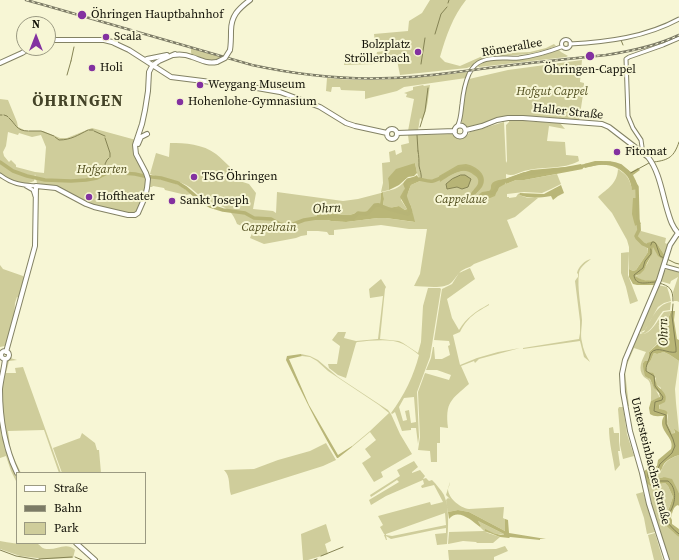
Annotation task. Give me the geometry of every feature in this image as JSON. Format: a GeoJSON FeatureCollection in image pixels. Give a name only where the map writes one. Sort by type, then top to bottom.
{"type":"FeatureCollection","features":[{"type":"Feature","properties":{"kind":"main road"},"geometry":{"type":"LineString","coordinates":[[148,72],[160,57],[174,54],[182,54],[207,62],[217,62],[225,58],[230,50],[232,21],[240,8],[250,0]]}},
{"type":"Feature","properties":{"kind":"main road"},"geometry":{"type":"LineString","coordinates":[[56,40],[104,40],[118,44],[145,59],[172,77],[232,84],[284,93],[320,107],[346,123],[387,133],[388,137],[392,139],[395,138],[397,133]]}},
{"type":"Feature","properties":{"kind":"main road"},"geometry":{"type":"LineString","coordinates":[[136,154],[151,68],[153,64],[174,54]]}},
{"type":"Feature","properties":{"kind":"main road"},"geometry":{"type":"LineString","coordinates":[[145,59],[169,55]]}},
{"type":"Feature","properties":{"kind":"main road"},"geometry":{"type":"LineString","coordinates":[[0,63],[16,56]]}},
{"type":"Feature","properties":{"kind":"main road"},"geometry":{"type":"LineString","coordinates":[[145,59],[149,77]]}},
{"type":"Feature","properties":{"kind":"main road"},"geometry":{"type":"LineString","coordinates":[[162,59],[160,62],[163,71]]}},
{"type":"Feature","properties":{"kind":"main road","name":"Haller Straße"},"geometry":{"type":"LineString","coordinates":[[466,130],[497,120],[515,118],[602,124],[609,127],[650,159],[655,169],[670,222],[678,233]]}},
{"type":"Feature","properties":{"kind":"main road"},"geometry":{"type":"LineString","coordinates":[[17,472],[8,450],[2,428],[0,390],[5,359],[9,356],[6,352],[34,248],[36,186],[56,188],[94,207],[128,215],[135,215],[138,213],[147,188],[147,177],[136,154],[135,145],[142,124]]}},
{"type":"Feature","properties":{"kind":"main road"},"geometry":{"type":"LineString","coordinates":[[460,125],[465,127],[466,130],[465,134],[461,136],[456,135],[455,131],[460,125]]}},
{"type":"Feature","properties":{"kind":"main road"},"geometry":{"type":"LineString","coordinates":[[387,133],[388,130],[392,129],[396,130],[397,133],[455,131]]}},
{"type":"Feature","properties":{"kind":"main road"},"geometry":{"type":"LineString","coordinates":[[138,144],[141,137],[147,134]]}},
{"type":"Feature","properties":{"kind":"main road","name":"Untersteinbacher Straße"},"geometry":{"type":"LineString","coordinates":[[667,560],[649,504],[630,431],[622,381],[622,370],[658,283],[670,245],[678,233]]}},
{"type":"Feature","properties":{"kind":"main road"},"geometry":{"type":"LineString","coordinates":[[5,359],[1,354],[2,352],[6,352]]}},
{"type":"Feature","properties":{"kind":"main road"},"geometry":{"type":"LineString","coordinates":[[77,544],[95,560]]}},
{"type":"Feature","properties":{"kind":"street"},"geometry":{"type":"LineString","coordinates":[[570,44],[569,41],[564,40],[561,43],[561,46],[566,49],[570,44],[620,39],[638,35],[660,28],[679,19]]}},
{"type":"Feature","properties":{"kind":"street"},"geometry":{"type":"LineString","coordinates":[[641,152],[641,140],[633,128],[628,116],[626,59],[679,38]]}},
{"type":"Feature","properties":{"kind":"street","name":"Römerallee"},"geometry":{"type":"LineString","coordinates":[[460,125],[467,81],[471,71],[477,64],[491,59],[525,57],[548,52],[561,46]]}},
{"type":"Feature","properties":{"kind":"street"},"geometry":{"type":"LineString","coordinates":[[0,175],[9,181],[29,188],[35,196]]}},
{"type":"Feature","properties":{"kind":"street"},"geometry":{"type":"LineString","coordinates":[[22,185],[36,186]]}},
{"type":"Feature","properties":{"kind":"street"},"geometry":{"type":"LineString","coordinates":[[665,261],[679,270]]}},
{"type":"Feature","properties":{"kind":"green space"},"geometry":{"type":"Polygon","coordinates":[[[430,0],[466,0],[461,6],[450,27],[445,41],[440,57],[445,62],[460,66],[487,54],[530,52],[546,48],[554,44],[556,46],[527,54],[486,58],[467,68],[400,75],[397,60],[375,64],[344,65],[345,60],[374,60],[377,52],[399,49],[399,41],[375,42],[374,34],[408,31],[409,21],[422,13],[430,0]]]}},
{"type":"Feature","properties":{"kind":"green space"},"geometry":{"type":"Polygon","coordinates":[[[191,48],[221,57],[211,60],[192,56],[191,48]]]}},
{"type":"Feature","properties":{"kind":"green space"},"geometry":{"type":"Polygon","coordinates":[[[559,50],[568,56],[479,67],[477,66],[488,61],[530,58],[559,50]]]}},
{"type":"Feature","properties":{"kind":"green space","name":"Hofgut Cappel"},"geometry":{"type":"Polygon","coordinates":[[[582,60],[580,82],[584,83],[584,88],[579,121],[508,117],[469,128],[462,124],[462,107],[469,79],[508,70],[582,60]]]}},
{"type":"Feature","properties":{"kind":"green space"},"geometry":{"type":"Polygon","coordinates":[[[468,72],[466,78],[404,87],[397,91],[365,99],[365,91],[341,90],[340,87],[332,87],[331,92],[326,91],[327,78],[380,80],[468,72]]]}},
{"type":"Feature","properties":{"kind":"green space"},"geometry":{"type":"Polygon","coordinates":[[[430,85],[426,112],[422,120],[420,118],[418,131],[408,131],[414,99],[406,97],[407,94],[404,93],[413,90],[413,87],[430,85]]]}},
{"type":"Feature","properties":{"kind":"green space","name":"Hofgarten"},"geometry":{"type":"Polygon","coordinates":[[[0,99],[8,100],[18,127],[26,131],[43,131],[60,138],[67,138],[92,128],[136,140],[135,150],[145,171],[148,188],[135,215],[90,206],[52,186],[37,183],[35,174],[34,181],[29,183],[20,183],[7,178],[0,173],[0,99]],[[8,132],[6,146],[3,152],[4,156],[9,162],[11,160],[16,167],[44,173],[46,147],[41,135],[32,137],[19,133],[18,135],[8,132]]]}},
{"type":"Feature","properties":{"kind":"green space"},"geometry":{"type":"Polygon","coordinates":[[[509,120],[560,123],[565,129],[549,126],[547,141],[565,142],[566,155],[578,156],[579,161],[566,166],[524,171],[513,175],[506,174],[506,184],[516,180],[557,174],[561,184],[542,193],[524,192],[507,194],[507,197],[509,198],[516,197],[520,193],[519,195],[528,198],[538,198],[515,217],[507,220],[518,247],[474,264],[459,273],[452,282],[440,287],[414,286],[420,274],[427,229],[409,229],[381,225],[334,230],[334,235],[329,235],[327,232],[307,231],[307,235],[264,244],[250,238],[253,231],[237,224],[230,212],[222,206],[201,197],[182,183],[150,174],[156,153],[169,157],[170,143],[194,145],[205,148],[216,154],[230,167],[230,178],[249,184],[256,193],[253,209],[273,211],[276,213],[277,192],[343,201],[381,193],[380,204],[373,205],[368,211],[349,215],[317,215],[315,220],[346,222],[386,218],[414,222],[411,206],[406,197],[411,185],[420,181],[415,163],[388,178],[389,190],[381,192],[383,183],[382,163],[390,162],[389,152],[395,150],[396,155],[402,152],[401,145],[409,143],[408,135],[452,134],[456,138],[464,138],[470,132],[504,122],[506,163],[506,125],[509,120]]]}},
{"type":"Feature","properties":{"kind":"green space"},"geometry":{"type":"Polygon","coordinates":[[[618,169],[628,178],[632,189],[638,189],[638,198],[633,198],[635,226],[641,224],[641,231],[666,238],[665,243],[669,245],[665,256],[656,242],[654,241],[647,244],[648,252],[636,270],[633,271],[629,269],[629,247],[627,240],[612,213],[598,197],[614,182],[618,169]]]}},
{"type":"Feature","properties":{"kind":"green space"},"geometry":{"type":"Polygon","coordinates":[[[149,177],[177,184],[191,194],[186,195],[165,190],[164,188],[153,186],[150,187],[149,177]]]}},
{"type":"Feature","properties":{"kind":"green space"},"geometry":{"type":"Polygon","coordinates":[[[404,182],[405,188],[401,200],[407,209],[405,210],[399,206],[389,208],[383,205],[383,192],[397,188],[404,182]]]}},
{"type":"Feature","properties":{"kind":"green space"},"geometry":{"type":"Polygon","coordinates":[[[653,246],[664,260],[658,280],[638,279],[635,277],[642,271],[647,263],[653,246]]]}},
{"type":"Feature","properties":{"kind":"green space"},"geometry":{"type":"Polygon","coordinates":[[[629,252],[628,275],[638,301],[630,304],[621,273],[621,253],[629,252]]]}},
{"type":"Feature","properties":{"kind":"green space"},"geometry":{"type":"Polygon","coordinates":[[[591,259],[584,265],[579,273],[582,320],[581,339],[590,362],[584,357],[580,341],[523,349],[579,339],[580,321],[575,281],[578,277],[577,273],[580,266],[584,262],[591,259]]]}},
{"type":"Feature","properties":{"kind":"green space"},"geometry":{"type":"Polygon","coordinates":[[[0,265],[3,269],[25,278],[19,298],[17,297],[15,303],[14,318],[5,346],[0,347],[0,265]]]}},
{"type":"Feature","properties":{"kind":"green space"},"geometry":{"type":"Polygon","coordinates":[[[470,268],[475,279],[447,299],[452,318],[459,330],[472,315],[480,310],[472,316],[460,332],[453,335],[460,365],[498,352],[520,348],[479,359],[475,363],[474,361],[461,366],[469,384],[451,402],[447,412],[448,428],[440,427],[440,443],[437,443],[437,462],[431,462],[430,451],[418,450],[420,437],[418,392],[425,373],[449,380],[451,375],[437,370],[426,370],[431,358],[433,347],[435,359],[442,359],[450,355],[448,346],[450,345],[449,341],[434,340],[442,289],[452,284],[459,273],[470,268]]]}},
{"type":"Feature","properties":{"kind":"green space"},"geometry":{"type":"Polygon","coordinates":[[[667,269],[679,272],[679,302],[674,301],[673,292],[678,277],[671,281],[670,284],[660,281],[663,272],[667,269]]]}},
{"type":"Feature","properties":{"kind":"green space"},"geometry":{"type":"Polygon","coordinates":[[[381,279],[386,287],[380,339],[399,341],[403,343],[418,353],[421,342],[423,306],[428,288],[441,289],[430,357],[417,392],[418,444],[416,428],[402,431],[395,412],[392,414],[391,413],[408,385],[419,355],[407,346],[398,342],[380,340],[357,342],[346,378],[338,375],[329,368],[328,364],[337,364],[340,346],[332,340],[338,332],[346,332],[344,338],[356,341],[378,339],[383,296],[370,298],[369,289],[381,279]],[[414,397],[404,398],[399,407],[403,421],[407,420],[405,411],[409,410],[411,423],[416,422],[414,397]]]}},
{"type":"Feature","properties":{"kind":"green space"},"geometry":{"type":"Polygon","coordinates":[[[658,285],[667,287],[671,301],[658,307],[645,330],[641,332],[639,331],[658,285]]]}},
{"type":"Feature","properties":{"kind":"green space"},"geometry":{"type":"Polygon","coordinates":[[[671,302],[670,310],[663,311],[649,330],[643,334],[640,333],[644,332],[661,306],[671,302]]]}},
{"type":"Feature","properties":{"kind":"green space"},"geometry":{"type":"Polygon","coordinates":[[[671,311],[659,342],[649,352],[648,361],[644,362],[643,364],[645,371],[660,398],[651,401],[650,383],[641,371],[641,364],[646,352],[634,348],[625,372],[629,406],[626,406],[622,382],[626,360],[639,332],[640,334],[644,334],[648,332],[664,312],[671,311]]]}},
{"type":"Feature","properties":{"kind":"green space"},"geometry":{"type":"Polygon","coordinates":[[[664,352],[679,361],[675,389],[679,432],[674,430],[675,434],[672,434],[667,422],[668,415],[666,411],[659,410],[661,388],[656,384],[656,378],[647,372],[646,367],[654,353],[657,354],[664,352]]]}},
{"type":"Feature","properties":{"kind":"green space"},"geometry":{"type":"Polygon","coordinates":[[[301,354],[310,356],[318,360],[338,377],[388,410],[412,454],[381,472],[383,477],[374,482],[362,463],[371,457],[365,449],[376,440],[370,432],[352,446],[389,413],[328,371],[317,361],[310,357],[302,356],[301,354]]]}},
{"type":"Feature","properties":{"kind":"green space"},"geometry":{"type":"Polygon","coordinates":[[[10,358],[17,360],[9,361],[6,373],[16,373],[15,368],[23,367],[61,472],[59,472],[44,430],[8,431],[11,452],[21,472],[18,472],[11,457],[4,427],[1,390],[7,360],[10,358]]]}},
{"type":"Feature","properties":{"kind":"green space"},"geometry":{"type":"Polygon","coordinates":[[[619,407],[623,407],[627,434],[634,456],[623,459],[620,445],[619,407]]]}},
{"type":"Feature","properties":{"kind":"green space"},"geometry":{"type":"Polygon","coordinates":[[[0,426],[10,461],[16,474],[16,481],[6,456],[0,458],[0,426]]]}},
{"type":"Feature","properties":{"kind":"green space"},"geometry":{"type":"Polygon","coordinates":[[[613,427],[614,433],[619,433],[620,451],[618,451],[620,465],[615,471],[609,434],[609,428],[613,427]]]}},
{"type":"Feature","properties":{"kind":"green space"},"geometry":{"type":"Polygon","coordinates":[[[82,433],[95,443],[97,450],[99,450],[101,472],[62,472],[53,448],[80,438],[82,433]]]}},
{"type":"Feature","properties":{"kind":"green space"},"geometry":{"type":"Polygon","coordinates":[[[326,443],[336,460],[323,466],[231,495],[228,479],[224,470],[254,469],[278,460],[310,451],[326,443]]]}},
{"type":"Feature","properties":{"kind":"green space"},"geometry":{"type":"Polygon","coordinates":[[[679,455],[679,493],[676,488],[664,477],[655,479],[652,478],[651,473],[661,471],[668,461],[679,455]]]}},
{"type":"Feature","properties":{"kind":"green space"},"geometry":{"type":"Polygon","coordinates":[[[414,461],[418,467],[412,473],[420,470],[425,476],[423,479],[426,478],[429,481],[432,480],[443,493],[448,513],[447,544],[437,545],[435,534],[446,533],[446,528],[391,539],[386,536],[386,540],[385,534],[380,527],[383,525],[378,516],[430,502],[431,505],[443,502],[434,485],[422,488],[421,486],[424,484],[423,480],[386,496],[371,505],[369,500],[399,482],[397,480],[371,497],[370,495],[400,476],[397,470],[414,461]],[[445,513],[386,535],[392,536],[446,525],[445,513]]]}},
{"type":"Feature","properties":{"kind":"green space"},"geometry":{"type":"Polygon","coordinates":[[[450,482],[448,489],[450,496],[462,507],[469,509],[504,507],[503,518],[505,519],[505,531],[469,512],[458,510],[448,512],[446,500],[448,498],[450,499],[446,495],[450,482]]]}},
{"type":"Feature","properties":{"kind":"green space"},"geometry":{"type":"Polygon","coordinates":[[[645,482],[650,486],[665,483],[673,497],[669,508],[662,517],[662,522],[667,524],[679,537],[679,560],[667,560],[645,482]]]}},
{"type":"Feature","properties":{"kind":"green space"},"geometry":{"type":"Polygon","coordinates":[[[643,492],[655,532],[647,534],[644,518],[636,494],[643,492]]]}},
{"type":"Feature","properties":{"kind":"green space"},"geometry":{"type":"Polygon","coordinates":[[[478,521],[504,535],[485,532],[500,537],[493,543],[463,541],[448,544],[449,532],[484,531],[480,527],[481,526],[478,521]]]}},
{"type":"Feature","properties":{"kind":"green space"},"geometry":{"type":"Polygon","coordinates":[[[326,524],[331,541],[325,544],[328,554],[303,560],[301,534],[326,524]]]}},
{"type":"Feature","properties":{"kind":"green space"},"geometry":{"type":"Polygon","coordinates":[[[655,533],[663,560],[654,560],[648,535],[655,533]]]}},
{"type":"Feature","properties":{"kind":"green space"},"geometry":{"type":"Polygon","coordinates":[[[0,541],[16,544],[38,544],[42,548],[47,549],[69,546],[75,550],[73,558],[42,559],[20,556],[0,549],[0,541]]]}},
{"type":"Feature","properties":{"kind":"green space"},"geometry":{"type":"Polygon","coordinates":[[[505,546],[508,551],[494,557],[494,560],[449,560],[448,550],[496,549],[505,546]]]}},
{"type":"Feature","properties":{"kind":"shaded area"},"geometry":{"type":"Polygon","coordinates":[[[595,161],[614,163],[631,172],[638,168],[640,170],[633,175],[638,189],[632,190],[630,182],[624,173],[614,167],[607,165],[596,165],[585,168],[584,164],[595,161]]]}},
{"type":"Feature","properties":{"kind":"shaded area"},"geometry":{"type":"Polygon","coordinates":[[[415,163],[417,173],[414,176],[408,177],[399,185],[389,190],[388,178],[396,169],[415,163]]]}},
{"type":"Feature","properties":{"kind":"shaded area"},"geometry":{"type":"Polygon","coordinates":[[[466,164],[474,167],[483,175],[484,183],[475,194],[476,197],[482,192],[490,191],[492,184],[495,181],[505,179],[505,184],[498,188],[495,196],[484,198],[475,202],[471,200],[470,196],[477,185],[478,178],[470,172],[457,172],[440,182],[439,176],[458,165],[466,164]]]}},
{"type":"Feature","properties":{"kind":"shaded area"},"geometry":{"type":"Polygon","coordinates":[[[581,164],[583,169],[524,180],[516,180],[506,184],[506,179],[531,170],[581,164]]]}},
{"type":"Feature","properties":{"kind":"shaded area"},"geometry":{"type":"Polygon","coordinates":[[[417,175],[420,181],[411,185],[406,197],[411,206],[415,222],[386,218],[346,222],[315,220],[317,215],[349,215],[368,211],[373,205],[378,203],[380,204],[381,193],[383,192],[383,205],[389,208],[399,206],[405,210],[407,209],[400,197],[405,188],[404,182],[407,179],[417,175]]]}},
{"type":"Feature","properties":{"kind":"shaded area"},"geometry":{"type":"Polygon","coordinates":[[[465,175],[471,179],[468,187],[462,189],[457,187],[447,189],[446,184],[452,179],[465,175]]]}},
{"type":"Feature","properties":{"kind":"shaded area"},"geometry":{"type":"Polygon","coordinates":[[[561,185],[564,193],[553,200],[551,196],[535,198],[519,195],[520,193],[544,194],[561,185]]]}},
{"type":"Feature","properties":{"kind":"shaded area"},"geometry":{"type":"Polygon","coordinates":[[[633,198],[638,198],[639,219],[641,224],[635,226],[632,214],[633,198]]]}},
{"type":"Feature","properties":{"kind":"shaded area"},"geometry":{"type":"Polygon","coordinates":[[[654,241],[665,256],[664,260],[658,256],[653,247],[652,254],[644,270],[635,276],[644,280],[658,280],[656,285],[633,284],[629,277],[629,269],[633,271],[636,270],[648,252],[648,248],[646,247],[647,243],[654,241]]]}},
{"type":"Feature","properties":{"kind":"shaded area"},"geometry":{"type":"Polygon","coordinates":[[[671,311],[675,311],[674,320],[677,339],[679,340],[679,361],[664,352],[657,354],[654,353],[646,367],[647,372],[653,373],[655,376],[657,385],[666,397],[665,402],[659,405],[659,409],[667,412],[667,423],[672,434],[675,433],[674,429],[679,432],[679,455],[667,461],[659,473],[651,473],[652,478],[655,479],[664,477],[672,479],[679,493],[679,506],[678,505],[674,508],[671,518],[672,524],[679,529],[679,537],[661,519],[667,512],[673,497],[668,486],[665,483],[650,486],[645,482],[643,472],[651,466],[657,466],[658,460],[671,449],[672,445],[662,426],[664,416],[655,416],[650,414],[649,408],[651,401],[660,397],[650,379],[645,376],[643,367],[643,363],[648,361],[649,352],[660,342],[671,311]]]}},
{"type":"Feature","properties":{"kind":"shaded area"},"geometry":{"type":"Polygon","coordinates":[[[301,354],[302,356],[289,359],[309,405],[338,455],[352,446],[338,458],[317,422],[286,360],[287,356],[301,354]]]}},
{"type":"Feature","properties":{"kind":"shaded area"},"geometry":{"type":"Polygon","coordinates":[[[458,510],[469,512],[505,531],[505,519],[508,520],[509,533],[546,539],[540,540],[500,537],[485,531],[485,529],[493,533],[501,535],[504,534],[478,521],[481,526],[480,527],[464,516],[456,515],[449,519],[448,512],[458,510]]]}},
{"type":"Feature","properties":{"kind":"waterway"},"geometry":{"type":"LineString","coordinates":[[435,34],[441,14],[447,7]]}},
{"type":"Feature","properties":{"kind":"waterway"},"geometry":{"type":"LineString","coordinates":[[421,64],[425,38]]}},
{"type":"Feature","properties":{"kind":"waterway"},"geometry":{"type":"LineString","coordinates":[[621,40],[623,45]]}},
{"type":"Feature","properties":{"kind":"waterway"},"geometry":{"type":"LineString","coordinates":[[71,61],[74,47]]}},
{"type":"Feature","properties":{"kind":"waterway"},"geometry":{"type":"LineString","coordinates":[[67,75],[71,61]]}},
{"type":"Feature","properties":{"kind":"waterway"},"geometry":{"type":"LineString","coordinates":[[420,127],[425,111],[428,88]]}},
{"type":"Feature","properties":{"kind":"waterway"},"geometry":{"type":"LineString","coordinates":[[4,115],[8,117]]}},
{"type":"Feature","properties":{"kind":"waterway"},"geometry":{"type":"LineString","coordinates":[[9,118],[21,130],[28,131]]}},
{"type":"Feature","properties":{"kind":"waterway"},"geometry":{"type":"LineString","coordinates":[[55,137],[59,140],[67,139],[88,130]]}},
{"type":"Feature","properties":{"kind":"waterway"},"geometry":{"type":"LineString","coordinates":[[29,131],[41,131],[54,136]]}},
{"type":"Feature","properties":{"kind":"waterway"},"geometry":{"type":"LineString","coordinates":[[94,131],[105,136]]}},
{"type":"Feature","properties":{"kind":"waterway"},"geometry":{"type":"LineString","coordinates":[[417,135],[418,151]]}},
{"type":"Feature","properties":{"kind":"waterway"},"geometry":{"type":"LineString","coordinates":[[105,138],[110,157]]}},
{"type":"Feature","properties":{"kind":"waterway"},"geometry":{"type":"LineString","coordinates":[[654,162],[670,157],[675,151],[679,142]]}},
{"type":"Feature","properties":{"kind":"waterway"},"geometry":{"type":"LineString","coordinates":[[418,151],[421,180]]}},
{"type":"Feature","properties":{"kind":"waterway"},"geometry":{"type":"LineString","coordinates":[[106,166],[105,164],[109,158]]}},
{"type":"Feature","properties":{"kind":"waterway","name":"Ohrn"},"geometry":{"type":"LineString","coordinates":[[0,162],[13,171],[45,180],[86,180],[97,178],[109,172],[161,178],[178,183],[210,206],[223,210],[245,213],[254,218],[271,219],[280,224],[286,225],[291,225],[304,220],[329,216],[353,218],[358,213],[367,214],[375,205],[408,214],[410,210],[405,196],[407,189],[405,184],[408,180],[417,179],[433,181],[456,170],[474,170],[479,175],[481,178],[481,183],[473,194],[474,197],[477,198],[488,193],[493,193],[502,182],[524,174],[599,163],[610,163],[621,166],[627,171],[637,187],[639,230],[636,236],[643,244],[650,247]]}},
{"type":"Feature","properties":{"kind":"waterway"},"geometry":{"type":"LineString","coordinates":[[629,174],[649,163]]}},
{"type":"Feature","properties":{"kind":"waterway","name":"Ohrn"},"geometry":{"type":"LineString","coordinates":[[656,282],[639,282],[635,279],[634,275],[643,268],[645,261],[651,254],[650,247],[652,242],[656,244],[660,256],[664,258]]}},
{"type":"Feature","properties":{"kind":"waterway"},"geometry":{"type":"LineString","coordinates":[[667,259],[679,264]]}},
{"type":"Feature","properties":{"kind":"waterway","name":"Ohrn"},"geometry":{"type":"LineString","coordinates":[[659,283],[666,285],[670,289],[673,301]]}},
{"type":"Feature","properties":{"kind":"waterway","name":"Ohrn"},"geometry":{"type":"LineString","coordinates":[[673,304],[672,316],[676,352],[659,350],[653,351],[646,371],[654,376],[655,386],[663,397],[662,400],[655,402],[654,411],[666,415],[666,424],[675,446],[672,453],[660,464],[657,471],[648,471],[648,477],[651,481],[668,481],[673,487],[675,495],[673,504],[670,512],[664,520],[679,534]]}},
{"type":"Feature","properties":{"kind":"waterway"},"geometry":{"type":"LineString","coordinates":[[321,556],[343,547]]}},
{"type":"Feature","properties":{"kind":"waterway"},"geometry":{"type":"LineString","coordinates":[[0,550],[16,556],[40,560]]}},
{"type":"Feature","properties":{"kind":"waterway"},"geometry":{"type":"LineString","coordinates":[[39,559],[72,557]]}},
{"type":"Feature","properties":{"kind":"waterway"},"geometry":{"type":"LineString","coordinates":[[75,557],[82,560]]}},
{"type":"Feature","properties":{"kind":"railway"},"geometry":{"type":"LineString","coordinates":[[26,0],[252,65],[287,72],[356,78],[416,77],[606,55],[644,48],[679,35]]}},
{"type":"Feature","properties":{"kind":"place","name":"Öhringen Hauptbahnhof"},"geometry":{"type":"Point","coordinates":[82,15]}},
{"type":"Feature","properties":{"kind":"place","name":"Scala"},"geometry":{"type":"Point","coordinates":[106,37]}},
{"type":"Feature","properties":{"kind":"place","name":"Bolzplatz Ströllerbach"},"geometry":{"type":"Point","coordinates":[418,52]}},
{"type":"Feature","properties":{"kind":"place","name":"Öhringen-Cappel"},"geometry":{"type":"Point","coordinates":[590,56]}},
{"type":"Feature","properties":{"kind":"place","name":"Holi"},"geometry":{"type":"Point","coordinates":[92,68]}},
{"type":"Feature","properties":{"kind":"place","name":"Weygang Museum"},"geometry":{"type":"Point","coordinates":[200,85]}},
{"type":"Feature","properties":{"kind":"place","name":"Hohenlohe-Gymnasium"},"geometry":{"type":"Point","coordinates":[180,102]}},
{"type":"Feature","properties":{"kind":"place","name":"Fitomat"},"geometry":{"type":"Point","coordinates":[617,152]}},
{"type":"Feature","properties":{"kind":"place","name":"TSG Öhringen"},"geometry":{"type":"Point","coordinates":[194,177]}},
{"type":"Feature","properties":{"kind":"place","name":"Hoftheater"},"geometry":{"type":"Point","coordinates":[89,197]}},
{"type":"Feature","properties":{"kind":"place","name":"Sankt Joseph"},"geometry":{"type":"Point","coordinates":[172,201]}},
{"type":"Feature","properties":{"kind":"district","name":"ÖHRINGEN"},"geometry":{"type":"Point","coordinates":[78,102]}},
{"type":"Feature","properties":{"kind":"park label","name":"Cappelaue"},"geometry":{"type":"Point","coordinates":[461,200]}},
{"type":"Feature","properties":{"kind":"park label","name":"Cappelrain"},"geometry":{"type":"Point","coordinates":[269,228]}}]}
